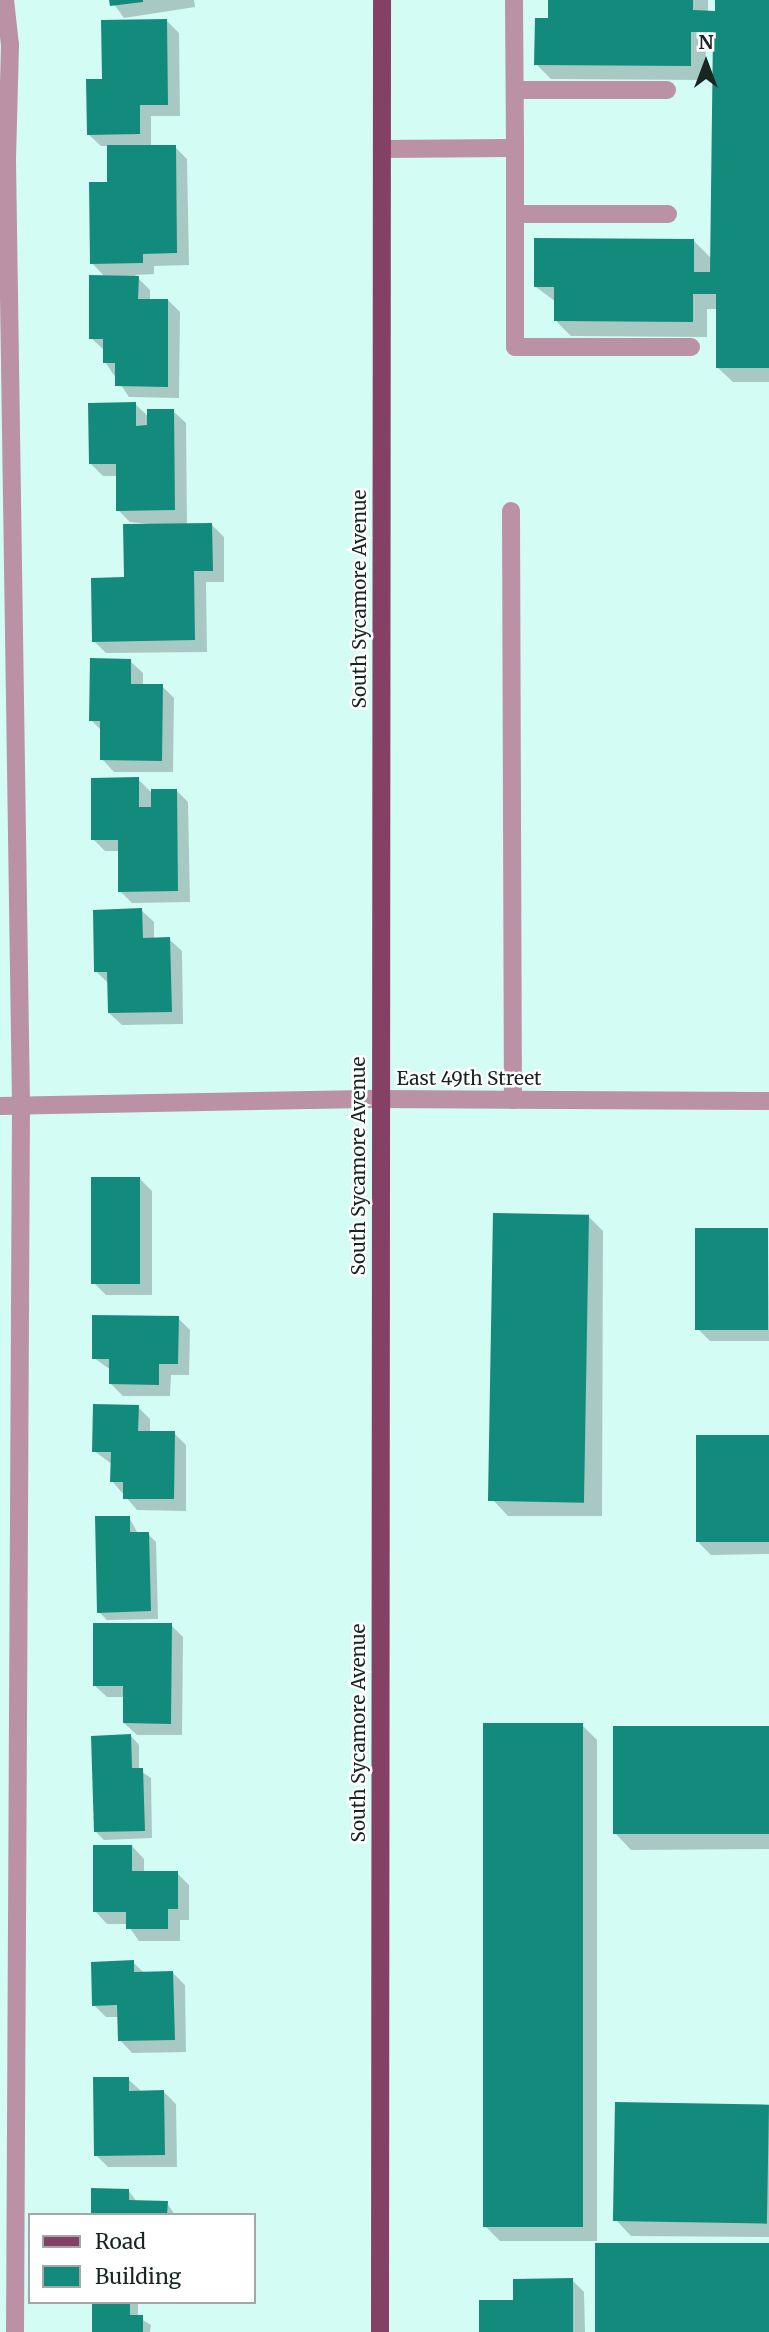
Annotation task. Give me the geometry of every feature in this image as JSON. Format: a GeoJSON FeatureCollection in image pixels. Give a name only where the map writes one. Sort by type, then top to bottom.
{"type":"FeatureCollection","features":[{"type":"Feature","properties":{"kind":"main road","name":"South Sycamore Avenue"},"geometry":{"type":"LineString","coordinates":[[380,2332],[382,0]]}},
{"type":"Feature","properties":{"kind":"street"},"geometry":{"type":"LineString","coordinates":[[5,0],[10,45],[7,161],[21,1106],[15,2332]]}},
{"type":"Feature","properties":{"kind":"street"},"geometry":{"type":"LineString","coordinates":[[514,0],[515,347],[691,347]]}},
{"type":"Feature","properties":{"kind":"street"},"geometry":{"type":"LineString","coordinates":[[514,90],[667,90]]}},
{"type":"Feature","properties":{"kind":"street"},"geometry":{"type":"LineString","coordinates":[[382,149],[515,148]]}},
{"type":"Feature","properties":{"kind":"street"},"geometry":{"type":"LineString","coordinates":[[515,215],[668,214]]}},
{"type":"Feature","properties":{"kind":"street"},"geometry":{"type":"LineString","coordinates":[[511,511],[513,1100]]}},
{"type":"Feature","properties":{"kind":"street","name":"East 49th Street"},"geometry":{"type":"LineString","coordinates":[[0,1106],[380,1099],[769,1101]]}},
{"type":"Feature","properties":{"kind":"building"},"geometry":{"type":"Polygon","coordinates":[[[109,0],[143,0],[143,2],[110,6],[109,0]]]}},
{"type":"Feature","properties":{"kind":"building"},"geometry":{"type":"Polygon","coordinates":[[[548,0],[693,0],[693,10],[715,11],[715,0],[769,0],[769,368],[716,368],[716,294],[693,294],[693,322],[554,321],[554,287],[534,287],[534,238],[694,239],[694,272],[710,272],[713,32],[691,32],[691,66],[534,65],[535,18],[548,18],[548,0]]]}},
{"type":"Feature","properties":{"kind":"building"},"geometry":{"type":"Polygon","coordinates":[[[167,19],[168,105],[140,105],[140,134],[87,135],[86,79],[102,79],[101,20],[167,19]]]}},
{"type":"Feature","properties":{"kind":"building"},"geometry":{"type":"Polygon","coordinates":[[[107,145],[176,145],[177,253],[143,254],[143,263],[90,264],[89,182],[107,182],[107,145]]]}},
{"type":"Feature","properties":{"kind":"building"},"geometry":{"type":"Polygon","coordinates":[[[89,275],[139,276],[138,299],[168,299],[168,387],[115,386],[115,363],[103,363],[103,339],[89,339],[89,275]]]}},
{"type":"Feature","properties":{"kind":"building"},"geometry":{"type":"Polygon","coordinates":[[[136,402],[136,426],[147,425],[147,409],[174,409],[175,510],[116,511],[116,464],[89,464],[88,403],[136,402]]]}},
{"type":"Feature","properties":{"kind":"building"},"geometry":{"type":"Polygon","coordinates":[[[212,523],[213,571],[194,571],[195,640],[92,642],[91,578],[124,577],[123,524],[212,523]]]}},
{"type":"Feature","properties":{"kind":"building"},"geometry":{"type":"Polygon","coordinates":[[[90,658],[131,659],[131,684],[163,684],[162,761],[100,760],[100,721],[89,721],[90,658]]]}},
{"type":"Feature","properties":{"kind":"building"},"geometry":{"type":"Polygon","coordinates":[[[139,777],[139,807],[151,807],[151,789],[177,789],[178,891],[118,892],[118,840],[91,840],[91,778],[139,777]]]}},
{"type":"Feature","properties":{"kind":"building"},"geometry":{"type":"Polygon","coordinates":[[[142,908],[143,938],[170,937],[172,1012],[108,1013],[107,972],[94,972],[93,910],[142,908]]]}},
{"type":"Feature","properties":{"kind":"building"},"geometry":{"type":"Polygon","coordinates":[[[91,1177],[140,1177],[140,1284],[91,1284],[91,1177]]]}},
{"type":"Feature","properties":{"kind":"building"},"geometry":{"type":"Polygon","coordinates":[[[493,1213],[589,1215],[584,1503],[488,1501],[493,1213]]]}},
{"type":"Feature","properties":{"kind":"building"},"geometry":{"type":"Polygon","coordinates":[[[695,1228],[768,1228],[768,1330],[695,1330],[695,1228]]]}},
{"type":"Feature","properties":{"kind":"building"},"geometry":{"type":"Polygon","coordinates":[[[92,1315],[179,1316],[178,1364],[159,1364],[159,1385],[109,1384],[109,1359],[92,1359],[92,1315]]]}},
{"type":"Feature","properties":{"kind":"building"},"geometry":{"type":"Polygon","coordinates":[[[93,1404],[139,1405],[138,1431],[175,1431],[174,1499],[123,1499],[123,1482],[110,1482],[111,1452],[92,1452],[93,1404]]]}},
{"type":"Feature","properties":{"kind":"building"},"geometry":{"type":"Polygon","coordinates":[[[696,1435],[769,1435],[769,1542],[696,1542],[696,1435]]]}},
{"type":"Feature","properties":{"kind":"building"},"geometry":{"type":"Polygon","coordinates":[[[95,1516],[130,1516],[130,1532],[149,1532],[151,1611],[97,1613],[95,1516]]]}},
{"type":"Feature","properties":{"kind":"building"},"geometry":{"type":"Polygon","coordinates":[[[93,1623],[172,1623],[171,1724],[123,1723],[123,1686],[93,1686],[93,1623]]]}},
{"type":"Feature","properties":{"kind":"building"},"geometry":{"type":"Polygon","coordinates":[[[483,1723],[583,1723],[583,2227],[483,2227],[483,1723]]]}},
{"type":"Feature","properties":{"kind":"building"},"geometry":{"type":"Polygon","coordinates":[[[613,1726],[769,1726],[769,1834],[613,1834],[613,1726]]]}},
{"type":"Feature","properties":{"kind":"building"},"geometry":{"type":"Polygon","coordinates":[[[131,1734],[132,1768],[143,1768],[145,1831],[94,1832],[91,1736],[131,1734]]]}},
{"type":"Feature","properties":{"kind":"building"},"geometry":{"type":"Polygon","coordinates":[[[93,1845],[132,1845],[132,1871],[178,1871],[178,1909],[168,1909],[168,1929],[126,1929],[126,1912],[93,1912],[93,1845]]]}},
{"type":"Feature","properties":{"kind":"building"},"geometry":{"type":"Polygon","coordinates":[[[134,1960],[134,1972],[173,1971],[175,2040],[118,2041],[117,2005],[92,2006],[91,1962],[134,1960]]]}},
{"type":"Feature","properties":{"kind":"building"},"geometry":{"type":"Polygon","coordinates":[[[93,2077],[129,2077],[129,2091],[164,2090],[165,2155],[94,2156],[93,2077]]]}},
{"type":"Feature","properties":{"kind":"building"},"geometry":{"type":"Polygon","coordinates":[[[615,2102],[769,2105],[767,2224],[613,2221],[615,2102]]]}},
{"type":"Feature","properties":{"kind":"building"},"geometry":{"type":"Polygon","coordinates":[[[91,2188],[129,2189],[129,2200],[168,2201],[167,2213],[91,2213],[91,2188]]]}},
{"type":"Feature","properties":{"kind":"building"},"geometry":{"type":"Polygon","coordinates":[[[595,2243],[769,2243],[769,2332],[595,2332],[595,2243]]]}},
{"type":"Feature","properties":{"kind":"building"},"geometry":{"type":"Polygon","coordinates":[[[573,2278],[573,2332],[479,2332],[479,2300],[513,2300],[513,2279],[573,2278]]]}},
{"type":"Feature","properties":{"kind":"building"},"geometry":{"type":"Polygon","coordinates":[[[92,2304],[130,2304],[130,2315],[143,2315],[143,2332],[92,2332],[92,2304]]]}}]}
